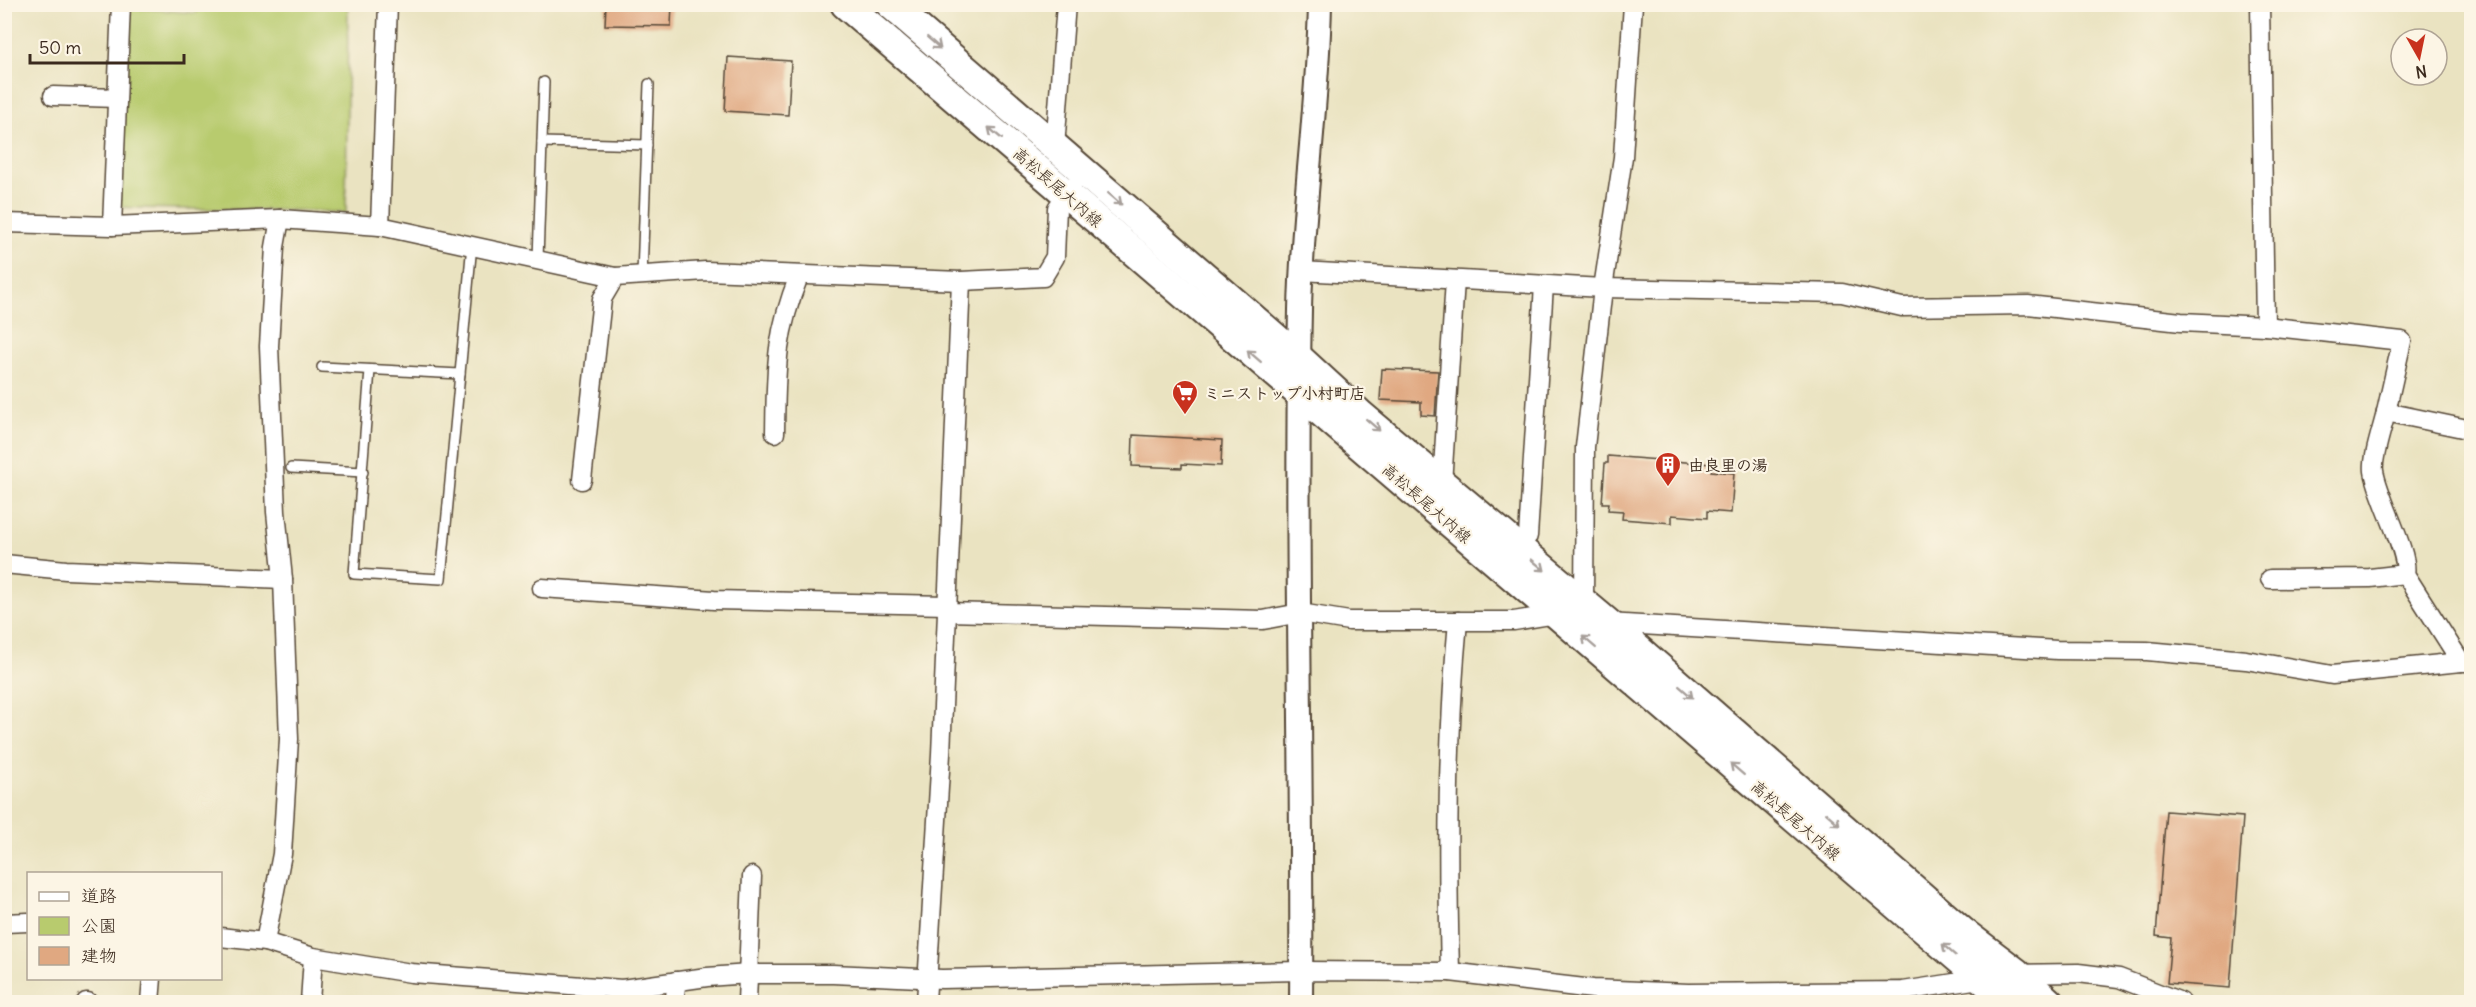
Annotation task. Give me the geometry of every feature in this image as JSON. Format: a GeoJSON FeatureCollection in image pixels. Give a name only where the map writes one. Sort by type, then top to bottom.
{"type":"FeatureCollection","features":[{"type":"Feature","properties":{"kind":"main road","name":"高松長尾大内線"},"geometry":{"type":"LineString","coordinates":[[845,4],[1299,357],[1442,484],[1608,623],[1963,932],[2017,973],[2049,1002]]}},
{"type":"Feature","properties":{"kind":"main road","name":"高松長尾大内線"},"geometry":{"type":"LineString","coordinates":[[890,4],[1055,147],[1075,183],[1299,394],[2009,1002]]}},
{"type":"Feature","properties":{"kind":"street"},"geometry":{"type":"LineString","coordinates":[[112,226],[121,4]]}},
{"type":"Feature","properties":{"kind":"street"},"geometry":{"type":"LineString","coordinates":[[380,226],[388,4]]}},
{"type":"Feature","properties":{"kind":"street"},"geometry":{"type":"LineString","coordinates":[[1055,147],[1066,4]]}},
{"type":"Feature","properties":{"kind":"street"},"geometry":{"type":"LineString","coordinates":[[1301,1002],[1300,613],[1297,481],[1299,357],[1301,272],[1320,4]]}},
{"type":"Feature","properties":{"kind":"street"},"geometry":{"type":"LineString","coordinates":[[1584,604],[1585,447],[1604,288],[1623,157],[1633,4]]}},
{"type":"Feature","properties":{"kind":"street"},"geometry":{"type":"LineString","coordinates":[[2260,4],[2265,326]]}},
{"type":"Feature","properties":{"kind":"street"},"geometry":{"type":"LineString","coordinates":[[53,96],[117,98]]}},
{"type":"Feature","properties":{"kind":"street"},"geometry":{"type":"LineString","coordinates":[[4,223],[112,226],[280,219],[380,226],[472,244],[615,277],[706,271],[961,281],[1043,277],[1055,257],[1057,208],[1075,183]]}},
{"type":"Feature","properties":{"kind":"street"},"geometry":{"type":"LineString","coordinates":[[265,942],[282,854],[289,739],[283,579],[276,512],[269,346],[275,248],[280,219]]}},
{"type":"Feature","properties":{"kind":"street"},"geometry":{"type":"LineString","coordinates":[[1301,272],[1604,288],[1842,293],[1902,307],[2028,305],[2181,322],[2265,326],[2402,341],[2373,470],[2388,519],[2407,565],[2405,574],[2466,662],[2332,675],[2246,660],[2147,651],[2056,650],[1608,623]]}},
{"type":"Feature","properties":{"kind":"street"},"geometry":{"type":"LineString","coordinates":[[775,433],[776,356],[784,313],[799,276]]}},
{"type":"Feature","properties":{"kind":"street"},"geometry":{"type":"LineString","coordinates":[[582,480],[602,300],[615,277]]}},
{"type":"Feature","properties":{"kind":"street"},"geometry":{"type":"LineString","coordinates":[[1442,484],[1455,280]]}},
{"type":"Feature","properties":{"kind":"street"},"geometry":{"type":"LineString","coordinates":[[926,1002],[947,608],[961,281]]}},
{"type":"Feature","properties":{"kind":"street"},"geometry":{"type":"LineString","coordinates":[[1528,536],[1544,285]]}},
{"type":"Feature","properties":{"kind":"street"},"geometry":{"type":"LineString","coordinates":[[2386,412],[2472,430]]}},
{"type":"Feature","properties":{"kind":"street"},"geometry":{"type":"LineString","coordinates":[[4,564],[66,570],[283,579]]}},
{"type":"Feature","properties":{"kind":"street"},"geometry":{"type":"LineString","coordinates":[[2270,579],[2370,578],[2405,574]]}},
{"type":"Feature","properties":{"kind":"street"},"geometry":{"type":"LineString","coordinates":[[542,588],[714,600],[1263,620],[1300,613],[1349,621],[1514,621],[1556,614]]}},
{"type":"Feature","properties":{"kind":"street"},"geometry":{"type":"LineString","coordinates":[[1450,972],[1447,842],[1451,689],[1458,621]]}},
{"type":"Feature","properties":{"kind":"street"},"geometry":{"type":"LineString","coordinates":[[747,1002],[752,876]]}},
{"type":"Feature","properties":{"kind":"street"},"geometry":{"type":"LineString","coordinates":[[4,923],[27,922]]}},
{"type":"Feature","properties":{"kind":"street"},"geometry":{"type":"LineString","coordinates":[[222,937],[265,942],[313,957],[411,974],[610,988],[749,974],[833,974],[928,978],[1301,971],[1450,972],[1593,995],[1904,991],[2017,973],[2078,973],[2119,978],[2181,1002]]}},
{"type":"Feature","properties":{"kind":"street"},"geometry":{"type":"LineString","coordinates":[[310,1002],[313,957]]}},
{"type":"Feature","properties":{"kind":"street"},"geometry":{"type":"LineString","coordinates":[[150,1002],[152,980]]}},
{"type":"Feature","properties":{"kind":"street"},"geometry":{"type":"LineString","coordinates":[[675,1002],[676,981]]}},
{"type":"Feature","properties":{"kind":"lane"},"geometry":{"type":"LineString","coordinates":[[538,259],[544,82]]}},
{"type":"Feature","properties":{"kind":"lane"},"geometry":{"type":"LineString","coordinates":[[642,275],[649,84]]}},
{"type":"Feature","properties":{"kind":"lane"},"geometry":{"type":"LineString","coordinates":[[542,142],[647,145]]}},
{"type":"Feature","properties":{"kind":"lane"},"geometry":{"type":"LineString","coordinates":[[370,370],[354,574],[441,579],[472,244]]}},
{"type":"Feature","properties":{"kind":"lane"},"geometry":{"type":"LineString","coordinates":[[322,367],[460,374]]}},
{"type":"Feature","properties":{"kind":"lane"},"geometry":{"type":"LineString","coordinates":[[291,468],[363,472]]}},
{"type":"Feature","properties":{"kind":"green space"},"geometry":{"type":"Polygon","coordinates":[[[198,5],[348,5],[346,213],[117,207],[123,7],[196,13],[198,5]]]}},
{"type":"Feature","properties":{"kind":"building"},"geometry":{"type":"Polygon","coordinates":[[[606,4],[672,4],[671,26],[605,25],[606,4]]]}},
{"type":"Feature","properties":{"kind":"building"},"geometry":{"type":"Polygon","coordinates":[[[728,57],[791,61],[788,115],[725,111],[728,57]]]}},
{"type":"Feature","properties":{"kind":"building"},"geometry":{"type":"Polygon","coordinates":[[[1382,369],[1438,371],[1435,416],[1421,415],[1421,402],[1380,400],[1382,369]]]}},
{"type":"Feature","properties":{"kind":"building"},"geometry":{"type":"Polygon","coordinates":[[[1133,435],[1222,440],[1221,466],[1182,464],[1182,468],[1132,466],[1133,435]]]}},
{"type":"Feature","properties":{"kind":"building","name":"由良里の湯"},"geometry":{"type":"Polygon","coordinates":[[[1608,456],[1711,464],[1711,471],[1734,473],[1731,513],[1707,511],[1707,518],[1672,515],[1672,523],[1622,519],[1623,511],[1608,510],[1609,503],[1602,503],[1605,463],[1608,463],[1608,456]]]}},
{"type":"Feature","properties":{"kind":"building"},"geometry":{"type":"Polygon","coordinates":[[[2166,811],[2243,817],[2230,988],[2167,983],[2171,938],[2156,936],[2166,811]]]}},
{"type":"Feature","properties":{"kind":"place","name":"ミニストップ小村町店"},"geometry":{"type":"Point","coordinates":[1185,416]}},
{"type":"Feature","properties":{"kind":"place","name":"由良里の湯"},"geometry":{"type":"Point","coordinates":[1668,488]}}]}
